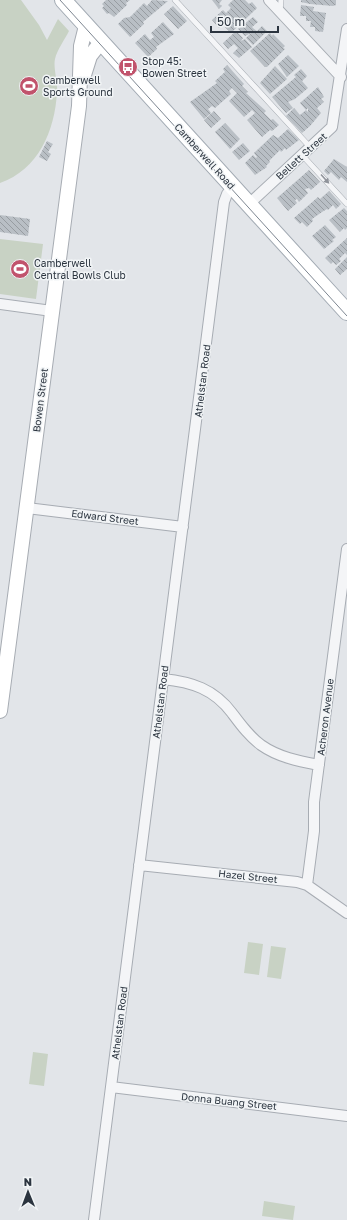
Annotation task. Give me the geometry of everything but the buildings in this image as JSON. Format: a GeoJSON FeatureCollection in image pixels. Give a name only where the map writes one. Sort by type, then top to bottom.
{"type":"FeatureCollection","features":[{"type":"Feature","properties":{"kind":"main road","name":"Camberwell Road"},"geometry":{"type":"LineString","coordinates":[[62,0],[102,42],[347,312]]}},
{"type":"Feature","properties":{"kind":"street"},"geometry":{"type":"LineString","coordinates":[[269,0],[341,77]]}},
{"type":"Feature","properties":{"kind":"street","name":"Bowen Street"},"geometry":{"type":"LineString","coordinates":[[0,711],[4,652],[26,508],[52,311],[81,89],[81,46],[86,26]]}},
{"type":"Feature","properties":{"kind":"street","name":"Bellett Street"},"geometry":{"type":"LineString","coordinates":[[249,204],[332,127],[341,77],[347,29]]}},
{"type":"Feature","properties":{"kind":"street","name":"Bowen Street"},"geometry":{"type":"LineString","coordinates":[[81,89],[90,56],[102,42]]}},
{"type":"Feature","properties":{"kind":"street","name":"Athelstan Road"},"geometry":{"type":"LineString","coordinates":[[94,1220],[224,202],[227,194],[233,186]]}},
{"type":"Feature","properties":{"kind":"street"},"geometry":{"type":"LineString","coordinates":[[0,304],[52,311]]}},
{"type":"Feature","properties":{"kind":"street","name":"Edward Street"},"geometry":{"type":"LineString","coordinates":[[26,508],[183,527]]}},
{"type":"Feature","properties":{"kind":"street","name":"Acheron Avenue"},"geometry":{"type":"LineString","coordinates":[[307,885],[319,765],[347,548]]}},
{"type":"Feature","properties":{"kind":"street"},"geometry":{"type":"LineString","coordinates":[[163,679],[190,683],[204,689],[226,706],[245,730],[261,745],[287,758],[319,765]]}},
{"type":"Feature","properties":{"kind":"street","name":"Hazel Street"},"geometry":{"type":"LineString","coordinates":[[139,865],[297,882],[307,885],[347,912]]}},
{"type":"Feature","properties":{"kind":"street","name":"Donna Buang Street"},"geometry":{"type":"LineString","coordinates":[[111,1087],[347,1116]]}},
{"type":"Feature","properties":{"kind":"lane"},"geometry":{"type":"LineString","coordinates":[[175,0],[310,147]]}},
{"type":"Feature","properties":{"kind":"lane"},"geometry":{"type":"LineString","coordinates":[[280,12],[281,0]]}},
{"type":"Feature","properties":{"kind":"lane"},"geometry":{"type":"LineString","coordinates":[[302,155],[347,204]]}},
{"type":"Feature","properties":{"kind":"green space","name":"Camberwell Sports Ground"},"geometry":{"type":"Polygon","coordinates":[[[0,0],[21,0],[39,25],[47,40],[58,19],[69,31],[59,48],[55,59],[57,84],[56,107],[48,135],[34,159],[25,169],[0,183],[0,0]]]}},
{"type":"Feature","properties":{"kind":"green space","name":"Camberwell Central Bowls Club"},"geometry":{"type":"Polygon","coordinates":[[[0,239],[43,244],[36,299],[0,294],[0,239]]]}},
{"type":"Feature","properties":{"kind":"green space"},"geometry":{"type":"Polygon","coordinates":[[[248,942],[263,944],[259,975],[244,973],[248,942]]]}},
{"type":"Feature","properties":{"kind":"green space"},"geometry":{"type":"Polygon","coordinates":[[[271,946],[286,948],[281,979],[267,977],[271,946]]]}},
{"type":"Feature","properties":{"kind":"green space"},"geometry":{"type":"Polygon","coordinates":[[[33,1052],[48,1054],[44,1086],[29,1084],[33,1052]]]}},
{"type":"Feature","properties":{"kind":"green space"},"geometry":{"type":"Polygon","coordinates":[[[264,1201],[295,1206],[293,1220],[262,1216],[264,1201]]]}},
{"type":"Feature","properties":{"kind":"tram line"},"geometry":{"type":"LineString","coordinates":[[60,0],[347,316]]}},
{"type":"Feature","properties":{"kind":"place","name":"Stop 45: Bowen Street"},"geometry":{"type":"Point","coordinates":[128,67]}},
{"type":"Feature","properties":{"kind":"place","name":"Camberwell Sports Ground"},"geometry":{"type":"Point","coordinates":[29,86]}},
{"type":"Feature","properties":{"kind":"place","name":"Camberwell Central Bowls Club"},"geometry":{"type":"Point","coordinates":[20,269]}}]}
